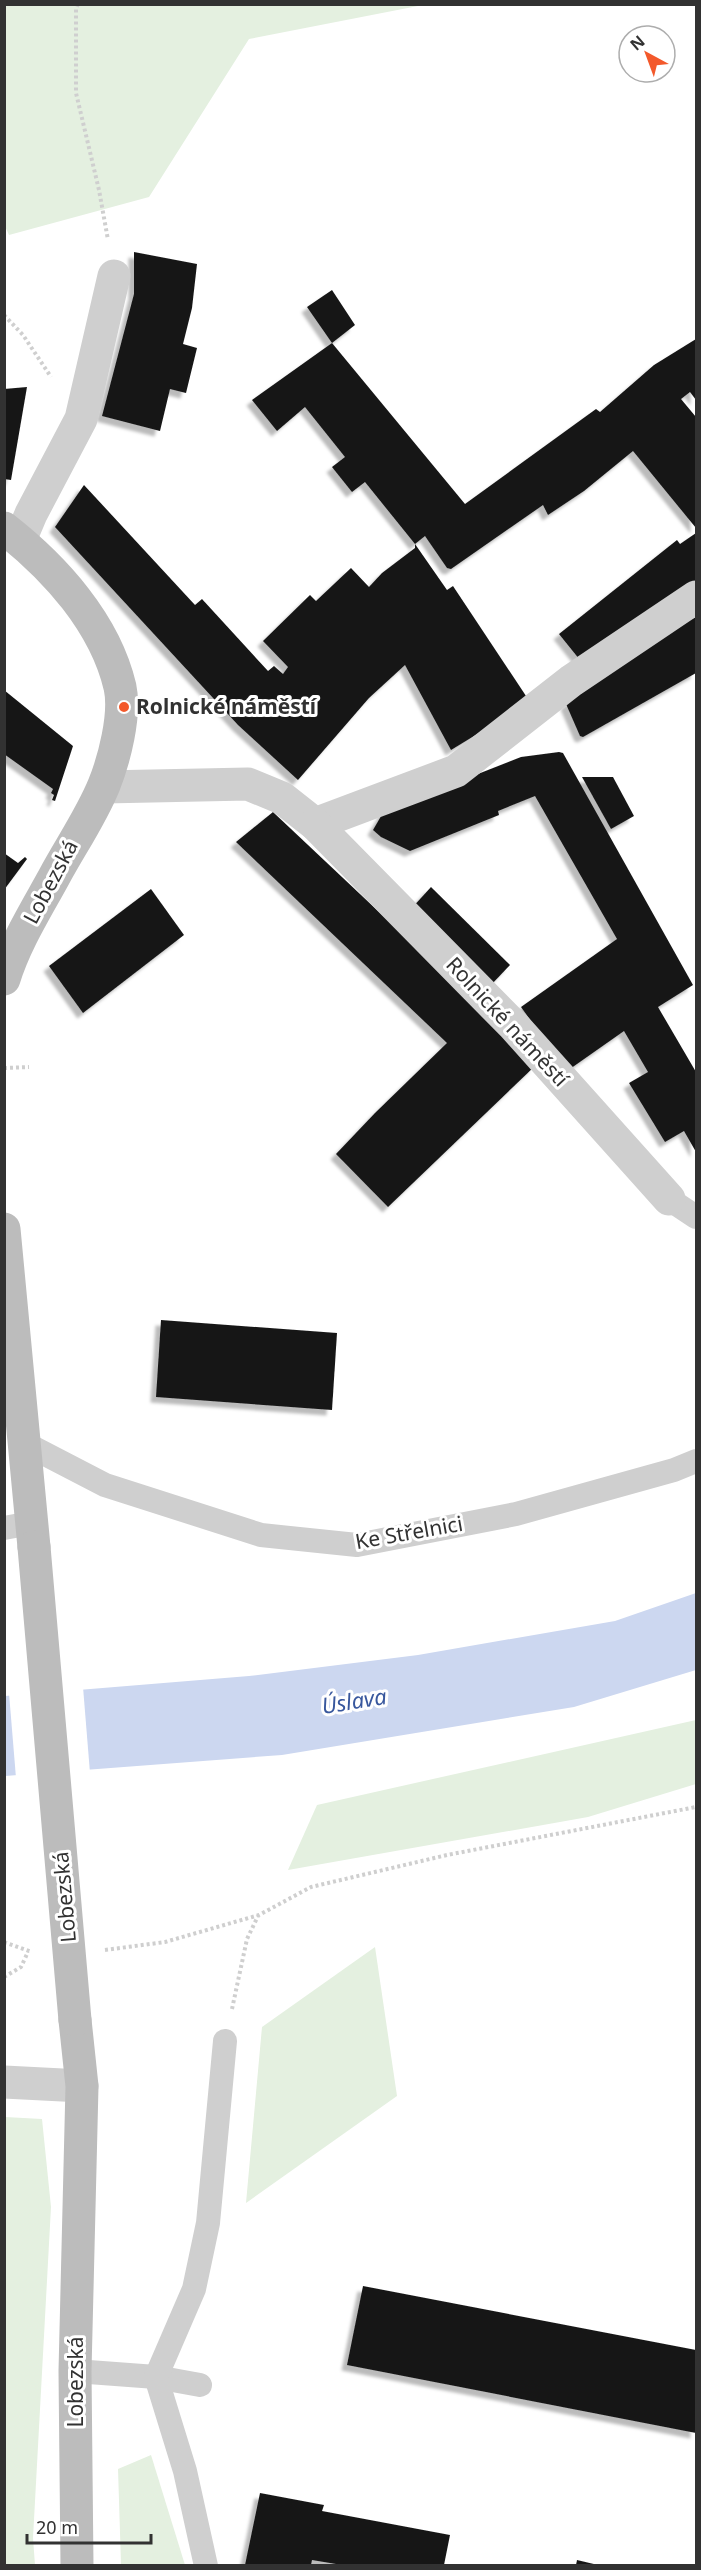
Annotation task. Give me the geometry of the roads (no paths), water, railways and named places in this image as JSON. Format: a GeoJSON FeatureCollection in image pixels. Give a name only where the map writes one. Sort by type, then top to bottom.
{"type":"FeatureCollection","features":[{"type":"Feature","properties":{"kind":"street"},"geometry":{"type":"LineString","coordinates":[[104,787],[114,754],[119,726],[120,689],[101,637],[58,577],[12,534],[31,514],[81,419],[114,276]]}},
{"type":"Feature","properties":{"kind":"street"},"geometry":{"type":"LineString","coordinates":[[315,824],[456,771],[571,681],[696,597]]}},
{"type":"Feature","properties":{"kind":"street","name":"Rolnické náměstí"},"geometry":{"type":"LineString","coordinates":[[104,787],[248,784],[282,798],[315,824],[514,1026],[669,1198]]}},
{"type":"Feature","properties":{"kind":"street","name":"Lobezská"},"geometry":{"type":"LineString","coordinates":[[4,980],[12,938],[104,787]]}},
{"type":"Feature","properties":{"kind":"street","name":"Lobezská"},"geometry":{"type":"LineString","coordinates":[[4,1229],[24,1443],[23,1532],[82,2086],[75,2371],[77,2565]]}},
{"type":"Feature","properties":{"kind":"street"},"geometry":{"type":"LineString","coordinates":[[4,2082],[82,2086]]}},
{"type":"Feature","properties":{"kind":"lane"},"geometry":{"type":"LineString","coordinates":[[669,1198],[696,1217]]}},
{"type":"Feature","properties":{"kind":"lane","name":"Ke Střelnici"},"geometry":{"type":"LineString","coordinates":[[24,1443],[105,1485],[261,1535],[357,1545],[516,1514],[674,1470],[696,1461]]}},
{"type":"Feature","properties":{"kind":"lane"},"geometry":{"type":"LineString","coordinates":[[206,2565],[185,2471],[156,2377],[194,2289],[206,2234],[225,2041]]}},
{"type":"Feature","properties":{"kind":"lane"},"geometry":{"type":"LineString","coordinates":[[75,2371],[156,2377],[200,2385]]}},
{"type":"Feature","properties":{"kind":"water","name":"Úslava"},"geometry":{"type":"Polygon","coordinates":[[[696,1593],[696,1670],[574,1707],[282,1755],[5,1776],[5,1696],[249,1676],[418,1655],[615,1621],[696,1593]]]}},
{"type":"Feature","properties":{"kind":"place","name":"Rolnické náměstí"},"geometry":{"type":"Point","coordinates":[124,707]}}]}
